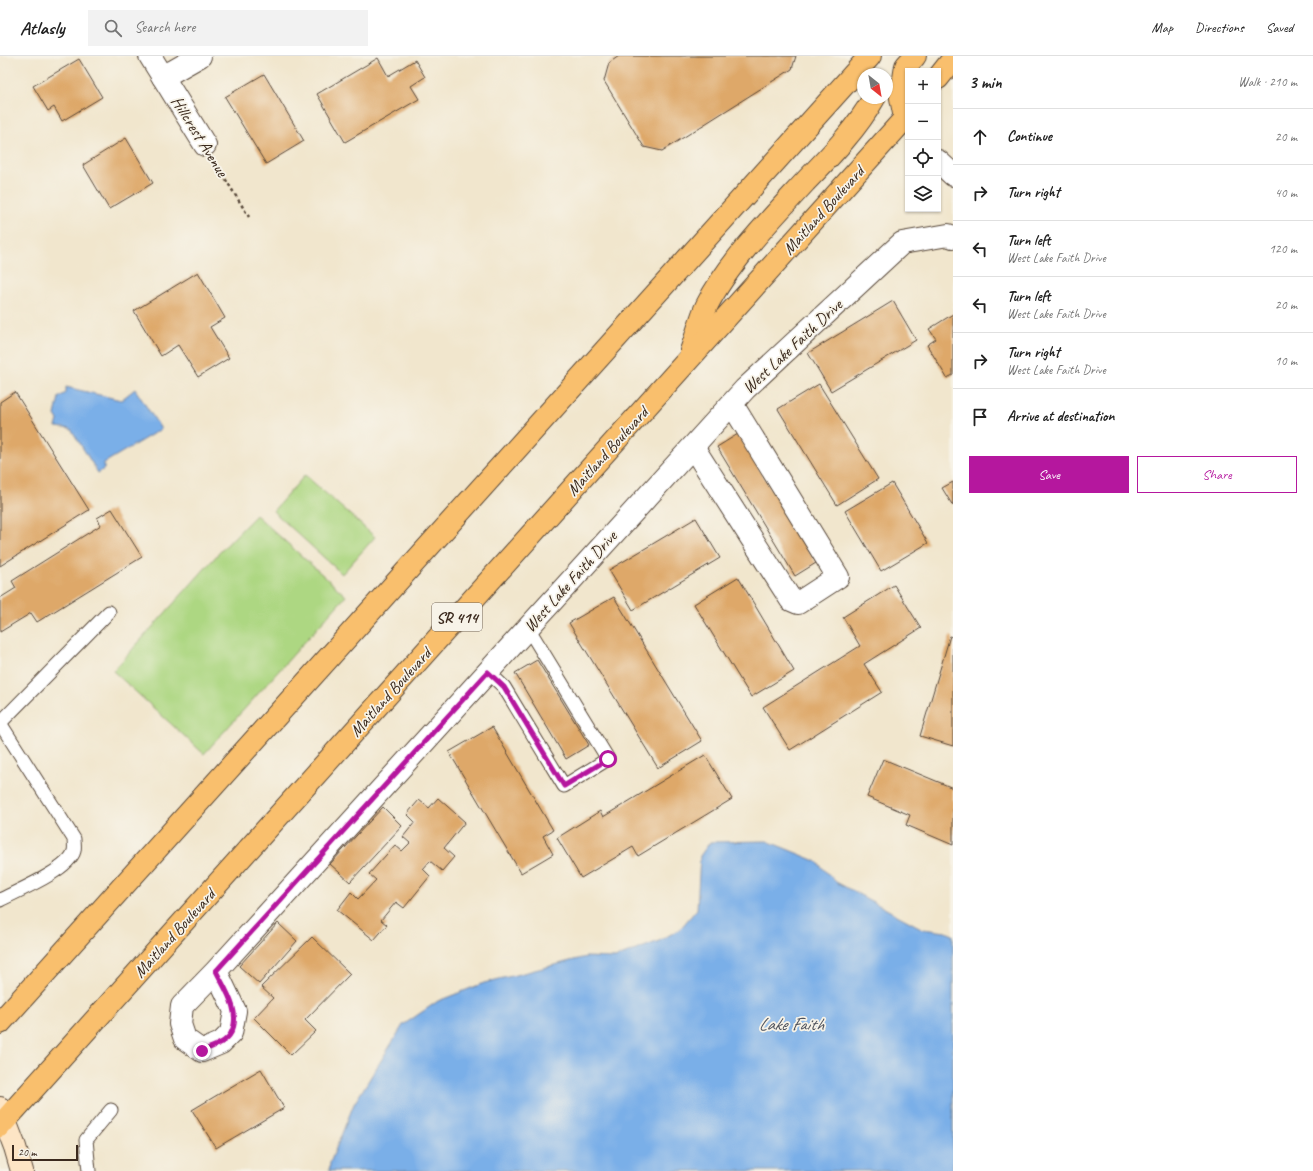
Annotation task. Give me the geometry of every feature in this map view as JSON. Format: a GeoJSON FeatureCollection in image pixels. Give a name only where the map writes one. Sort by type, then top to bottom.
{"type":"FeatureCollection","features":[{"type":"Feature","properties":{"kind":"main road"},"geometry":{"type":"LineString","coordinates":[[905,111],[901,98],[906,66],[915,56]]}},
{"type":"Feature","properties":{"kind":"main road"},"geometry":{"type":"LineString","coordinates":[[941,74],[953,59]]}},
{"type":"Feature","properties":{"kind":"main road"},"geometry":{"type":"LineString","coordinates":[[0,1022],[870,61]]}},
{"type":"Feature","properties":{"kind":"main road"},"geometry":{"type":"LineString","coordinates":[[688,360],[706,306],[726,273],[840,145],[871,104]]}},
{"type":"Feature","properties":{"kind":"main road","name":"Maitland Boulevard"},"geometry":{"type":"LineString","coordinates":[[2,1118],[905,120]]}},
{"type":"Feature","properties":{"kind":"main road"},"geometry":{"type":"LineString","coordinates":[[2,1118],[22,1171]]}},
{"type":"Feature","properties":{"kind":"street","name":"Hillcrest Avenue"},"geometry":{"type":"LineString","coordinates":[[150,56],[205,144]]}},
{"type":"Feature","properties":{"kind":"street"},"geometry":{"type":"LineString","coordinates":[[163,77],[200,56]]}},
{"type":"Feature","properties":{"kind":"street"},"geometry":{"type":"LineString","coordinates":[[941,164],[953,175]]}},
{"type":"Feature","properties":{"kind":"street","name":"West Lake Faith Drive"},"geometry":{"type":"LineString","coordinates":[[216,971],[750,384],[902,243],[948,235],[953,238]]}},
{"type":"Feature","properties":{"kind":"street"},"geometry":{"type":"LineString","coordinates":[[693,447],[791,600],[798,603],[838,577],[732,404]]}},
{"type":"Feature","properties":{"kind":"lane"},"geometry":{"type":"LineString","coordinates":[[0,900],[47,877],[64,865],[74,852],[74,839],[0,723],[109,612]]}},
{"type":"Feature","properties":{"kind":"lane"},"geometry":{"type":"LineString","coordinates":[[488,672],[504,687],[564,786],[608,759],[528,628]]}},
{"type":"Feature","properties":{"kind":"lane"},"geometry":{"type":"LineString","coordinates":[[89,1171],[86,1140],[111,1110]]}},
{"type":"Feature","properties":{"kind":"path","name":"Hillcrest Avenue"},"geometry":{"type":"LineString","coordinates":[[205,144],[249,217]]}},
{"type":"Feature","properties":{"kind":"green space"},"geometry":{"type":"Polygon","coordinates":[[[305,475],[375,537],[342,574],[273,511],[305,475]]]}},
{"type":"Feature","properties":{"kind":"green space"},"geometry":{"type":"Polygon","coordinates":[[[256,515],[346,596],[204,754],[113,671],[218,554],[256,515]]]}},
{"type":"Feature","properties":{"kind":"water"},"geometry":{"type":"Polygon","coordinates":[[[66,387],[121,400],[135,389],[161,429],[104,463],[104,469],[98,473],[71,429],[56,427],[58,420],[55,415],[59,397],[66,393],[66,387]]]}},
{"type":"Feature","properties":{"kind":"water","name":"Lake Faith"},"geometry":{"type":"Polygon","coordinates":[[[767,841],[816,861],[836,882],[923,929],[946,932],[953,935],[953,1171],[329,1171],[330,1163],[354,1104],[403,1025],[438,1001],[484,983],[586,957],[615,958],[659,941],[680,929],[697,909],[700,856],[710,842],[767,841]]]}},
{"type":"Feature","properties":{"kind":"building"},"geometry":{"type":"Polygon","coordinates":[[[619,56],[796,56],[792,69],[662,151],[644,147],[604,81],[609,63],[619,56]]]}},
{"type":"Feature","properties":{"kind":"building"},"geometry":{"type":"Polygon","coordinates":[[[378,58],[388,76],[415,60],[425,77],[411,86],[419,99],[345,142],[317,94],[378,58]]]}},
{"type":"Feature","properties":{"kind":"building"},"geometry":{"type":"Polygon","coordinates":[[[79,59],[102,97],[62,121],[54,107],[48,111],[33,86],[79,59]]]}},
{"type":"Feature","properties":{"kind":"building"},"geometry":{"type":"Polygon","coordinates":[[[264,74],[304,141],[266,164],[225,97],[264,74]]]}},
{"type":"Feature","properties":{"kind":"building"},"geometry":{"type":"Polygon","coordinates":[[[126,138],[153,183],[109,209],[83,165],[126,138]]]}},
{"type":"Feature","properties":{"kind":"building"},"geometry":{"type":"Polygon","coordinates":[[[198,272],[225,318],[210,327],[229,358],[198,377],[178,345],[161,356],[134,311],[198,272]]]}},
{"type":"Feature","properties":{"kind":"building"},"geometry":{"type":"Polygon","coordinates":[[[893,301],[916,340],[831,391],[808,353],[893,301]]]}},
{"type":"Feature","properties":{"kind":"building"},"geometry":{"type":"Polygon","coordinates":[[[953,314],[953,375],[947,378],[927,345],[936,339],[929,329],[953,314]]]}},
{"type":"Feature","properties":{"kind":"building"},"geometry":{"type":"Polygon","coordinates":[[[819,384],[878,479],[837,505],[778,409],[819,384]]]}},
{"type":"Feature","properties":{"kind":"building"},"geometry":{"type":"Polygon","coordinates":[[[15,392],[89,510],[0,566],[0,402],[15,392]]]}},
{"type":"Feature","properties":{"kind":"building"},"geometry":{"type":"Polygon","coordinates":[[[738,434],[816,563],[795,576],[717,447],[738,434]]]}},
{"type":"Feature","properties":{"kind":"building"},"geometry":{"type":"Polygon","coordinates":[[[953,482],[953,506],[942,488],[953,482]]]}},
{"type":"Feature","properties":{"kind":"building"},"geometry":{"type":"Polygon","coordinates":[[[892,483],[928,543],[881,571],[845,511],[892,483]]]}},
{"type":"Feature","properties":{"kind":"building"},"geometry":{"type":"Polygon","coordinates":[[[112,509],[142,557],[37,622],[31,613],[0,632],[0,598],[16,588],[12,581],[101,525],[97,518],[112,509]]]}},
{"type":"Feature","properties":{"kind":"building"},"geometry":{"type":"Polygon","coordinates":[[[696,518],[720,558],[633,610],[609,570],[696,518]]]}},
{"type":"Feature","properties":{"kind":"building"},"geometry":{"type":"Polygon","coordinates":[[[738,577],[794,671],[751,697],[694,604],[738,577]]]}},
{"type":"Feature","properties":{"kind":"building"},"geometry":{"type":"Polygon","coordinates":[[[894,585],[921,628],[864,664],[882,692],[790,750],[763,707],[860,646],[843,617],[894,585]]]}},
{"type":"Feature","properties":{"kind":"building"},"geometry":{"type":"Polygon","coordinates":[[[614,597],[702,741],[658,768],[569,623],[614,597]]]}},
{"type":"Feature","properties":{"kind":"building"},"geometry":{"type":"Polygon","coordinates":[[[950,636],[953,637],[953,746],[920,736],[950,636]]]}},
{"type":"Feature","properties":{"kind":"building"},"geometry":{"type":"Polygon","coordinates":[[[537,660],[589,745],[566,759],[515,673],[537,660]]]}},
{"type":"Feature","properties":{"kind":"building"},"geometry":{"type":"Polygon","coordinates":[[[492,727],[553,830],[543,836],[553,854],[521,873],[449,752],[492,727]]]}},
{"type":"Feature","properties":{"kind":"building"},"geometry":{"type":"Polygon","coordinates":[[[705,755],[732,799],[638,856],[633,847],[581,878],[557,838],[600,811],[603,817],[705,755]]]}},
{"type":"Feature","properties":{"kind":"building"},"geometry":{"type":"Polygon","coordinates":[[[883,759],[953,788],[953,845],[906,825],[910,815],[867,797],[883,759]]]}},
{"type":"Feature","properties":{"kind":"building"},"geometry":{"type":"Polygon","coordinates":[[[438,798],[465,822],[444,848],[454,857],[442,871],[430,861],[423,869],[430,876],[404,908],[396,902],[381,920],[387,925],[374,940],[337,910],[351,892],[358,899],[376,880],[369,874],[395,845],[402,851],[410,843],[403,837],[415,822],[407,814],[419,800],[429,808],[438,798]]]}},
{"type":"Feature","properties":{"kind":"building"},"geometry":{"type":"Polygon","coordinates":[[[383,807],[402,826],[350,882],[330,864],[383,807]]]}},
{"type":"Feature","properties":{"kind":"building"},"geometry":{"type":"Polygon","coordinates":[[[278,923],[297,941],[259,984],[239,966],[278,923]]]}},
{"type":"Feature","properties":{"kind":"building"},"geometry":{"type":"Polygon","coordinates":[[[312,937],[350,974],[305,1020],[316,1031],[291,1055],[254,1018],[273,998],[261,987],[312,937]]]}},
{"type":"Feature","properties":{"kind":"building"},"geometry":{"type":"Polygon","coordinates":[[[261,1069],[284,1108],[216,1148],[192,1110],[261,1069]]]}},
{"type":"Feature","properties":{"kind":"route"},"geometry":{"type":"LineString","coordinates":[[202,1051],[221,1043],[231,1033],[235,1011],[216,971],[488,672],[504,687],[564,786],[608,759]]}}]}
